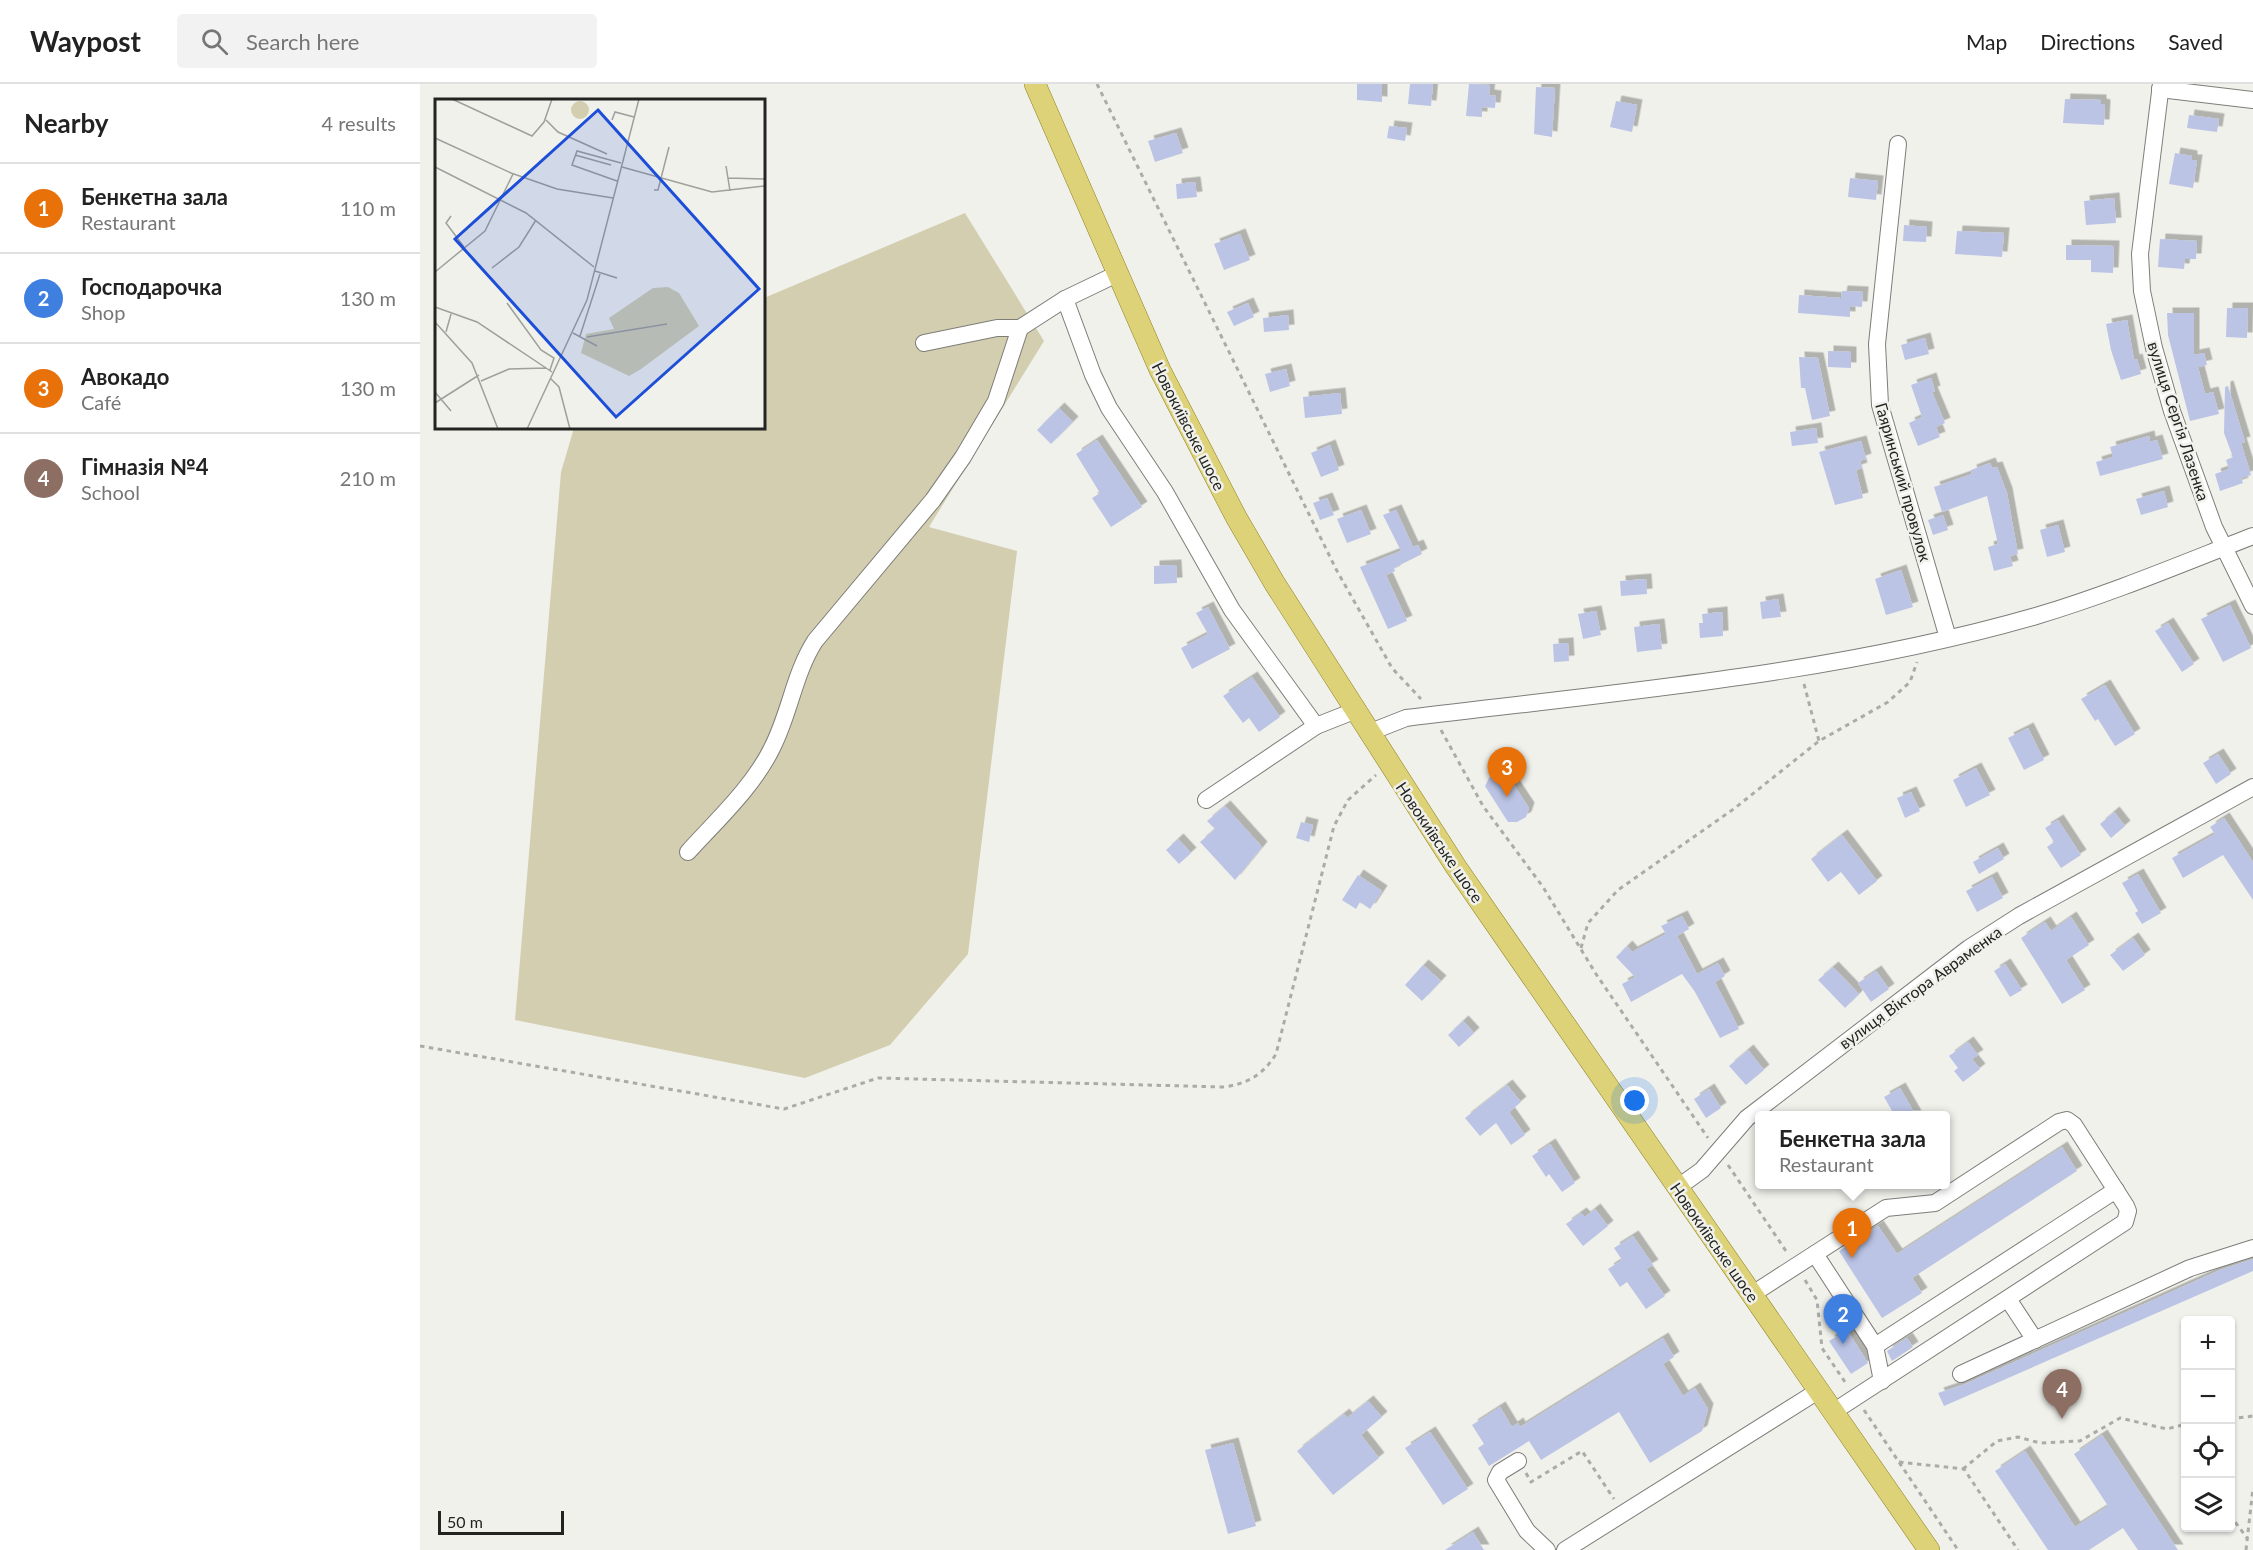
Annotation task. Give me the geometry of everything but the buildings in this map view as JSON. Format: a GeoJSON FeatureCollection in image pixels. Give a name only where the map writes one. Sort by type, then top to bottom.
{"type":"FeatureCollection","features":[{"type":"Feature","properties":{"kind":"main road","name":"Новокиївське шосе"},"geometry":{"type":"LineString","coordinates":[[1035,84],[1174,399],[1236,517],[1354,711],[1530,976],[1929,1550]]}},
{"type":"Feature","properties":{"kind":"street"},"geometry":{"type":"LineString","coordinates":[[2160,87],[2253,100]]}},
{"type":"Feature","properties":{"kind":"street","name":"вулиця Сергія Лазенка"},"geometry":{"type":"LineString","coordinates":[[2160,87],[2140,254],[2142,291],[2164,386],[2223,548],[2253,606]]}},
{"type":"Feature","properties":{"kind":"street","name":"Гаяринський провулок"},"geometry":{"type":"LineString","coordinates":[[1898,144],[1876,344],[1880,405],[1948,639]]}},
{"type":"Feature","properties":{"kind":"street"},"geometry":{"type":"LineString","coordinates":[[924,343],[998,328],[1020,328],[1065,299],[1117,274]]}},
{"type":"Feature","properties":{"kind":"street"},"geometry":{"type":"LineString","coordinates":[[1065,299],[1093,375],[1108,408],[1165,492],[1232,610],[1316,726]]}},
{"type":"Feature","properties":{"kind":"street"},"geometry":{"type":"LineString","coordinates":[[688,852],[735,800],[767,758],[781,727],[801,667],[815,641],[933,500],[984,425],[1003,385],[1020,328]]}},
{"type":"Feature","properties":{"kind":"street"},"geometry":{"type":"LineString","coordinates":[[1368,733],[1394,722],[1432,715],[1550,702],[1798,668],[1948,639],[2073,604],[2253,536]]}},
{"type":"Feature","properties":{"kind":"street"},"geometry":{"type":"LineString","coordinates":[[1206,800],[1316,726],[1354,711]]}},
{"type":"Feature","properties":{"kind":"street","name":"вулиця Віктора Авраменка"},"geometry":{"type":"LineString","coordinates":[[1756,1111],[1978,941],[2056,895],[2253,787]]}},
{"type":"Feature","properties":{"kind":"street","name":"вулиця Віктора Авраменка"},"geometry":{"type":"LineString","coordinates":[[1677,1188],[1702,1170],[1737,1128],[1755,1112]]}},
{"type":"Feature","properties":{"kind":"street"},"geometry":{"type":"LineString","coordinates":[[1752,1295],[1886,1208],[1935,1203],[2059,1122],[2067,1120],[2074,1125],[2128,1211],[2125,1222],[1833,1412]]}},
{"type":"Feature","properties":{"kind":"street"},"geometry":{"type":"LineString","coordinates":[[1875,1346],[2116,1190]]}},
{"type":"Feature","properties":{"kind":"street"},"geometry":{"type":"LineString","coordinates":[[1961,1374],[2190,1268],[2253,1248]]}},
{"type":"Feature","properties":{"kind":"street"},"geometry":{"type":"LineString","coordinates":[[1815,1254],[1875,1346],[1882,1381]]}},
{"type":"Feature","properties":{"kind":"street"},"geometry":{"type":"LineString","coordinates":[[2008,1299],[2035,1340]]}},
{"type":"Feature","properties":{"kind":"street"},"geometry":{"type":"LineString","coordinates":[[1565,1550],[1818,1391]]}},
{"type":"Feature","properties":{"kind":"street"},"geometry":{"type":"LineString","coordinates":[[1518,1461],[1500,1472],[1496,1480],[1527,1531],[1547,1550]]}},
{"type":"Feature","properties":{"kind":"path"},"geometry":{"type":"LineString","coordinates":[[1097,84],[1337,571],[1392,668],[1415,692],[1432,715],[1483,806],[1543,887],[1679,1099],[1796,1266],[1817,1300],[1822,1348],[1958,1550]]}},
{"type":"Feature","properties":{"kind":"path"},"geometry":{"type":"LineString","coordinates":[[1581,948],[1588,923],[1610,898],[1757,792],[1820,741],[1888,702],[1901,692],[1914,672],[1919,645]]}},
{"type":"Feature","properties":{"kind":"path"},"geometry":{"type":"LineString","coordinates":[[1798,668],[1820,741]]}},
{"type":"Feature","properties":{"kind":"path"},"geometry":{"type":"LineString","coordinates":[[420,1046],[784,1109],[878,1078],[1223,1087],[1246,1082],[1269,1065],[1281,1042],[1309,919],[1334,826],[1356,791],[1389,765]]}},
{"type":"Feature","properties":{"kind":"path"},"geometry":{"type":"LineString","coordinates":[[2235,1418],[2253,1416]]}},
{"type":"Feature","properties":{"kind":"path"},"geometry":{"type":"LineString","coordinates":[[1899,1462],[1963,1469],[1997,1441],[2018,1437],[2040,1443],[2080,1441],[2120,1418],[2167,1429],[2181,1425]]}},
{"type":"Feature","properties":{"kind":"path"},"geometry":{"type":"LineString","coordinates":[[1518,1461],[1531,1482],[1582,1451],[1624,1513]]}},
{"type":"Feature","properties":{"kind":"path"},"geometry":{"type":"LineString","coordinates":[[1963,1469],[2018,1550]]}},
{"type":"Feature","properties":{"kind":"path"},"geometry":{"type":"LineString","coordinates":[[2246,1550],[2253,1488]]}},
{"type":"Feature","properties":{"kind":"path"},"geometry":{"type":"LineString","coordinates":[[2235,1522],[2247,1538]]}},
{"type":"Feature","properties":{"kind":"shaded area"},"geometry":{"type":"Polygon","coordinates":[[[965,213],[1044,341],[929,527],[1017,551],[968,954],[890,1045],[805,1078],[515,1020],[561,472],[574,429],[765,429],[765,298],[965,213]]]}},
{"type":"Feature","properties":{"kind":"place","name":"Авокадо"},"geometry":{"type":"Point","coordinates":[1507,797]}},
{"type":"Feature","properties":{"kind":"place","name":"Бенкетна зала"},"geometry":{"type":"Point","coordinates":[1852,1258]}},
{"type":"Feature","properties":{"kind":"place","name":"Господарочка"},"geometry":{"type":"Point","coordinates":[1843,1344]}},
{"type":"Feature","properties":{"kind":"place","name":"Гімназія №4"},"geometry":{"type":"Point","coordinates":[2062,1419]}}]}
